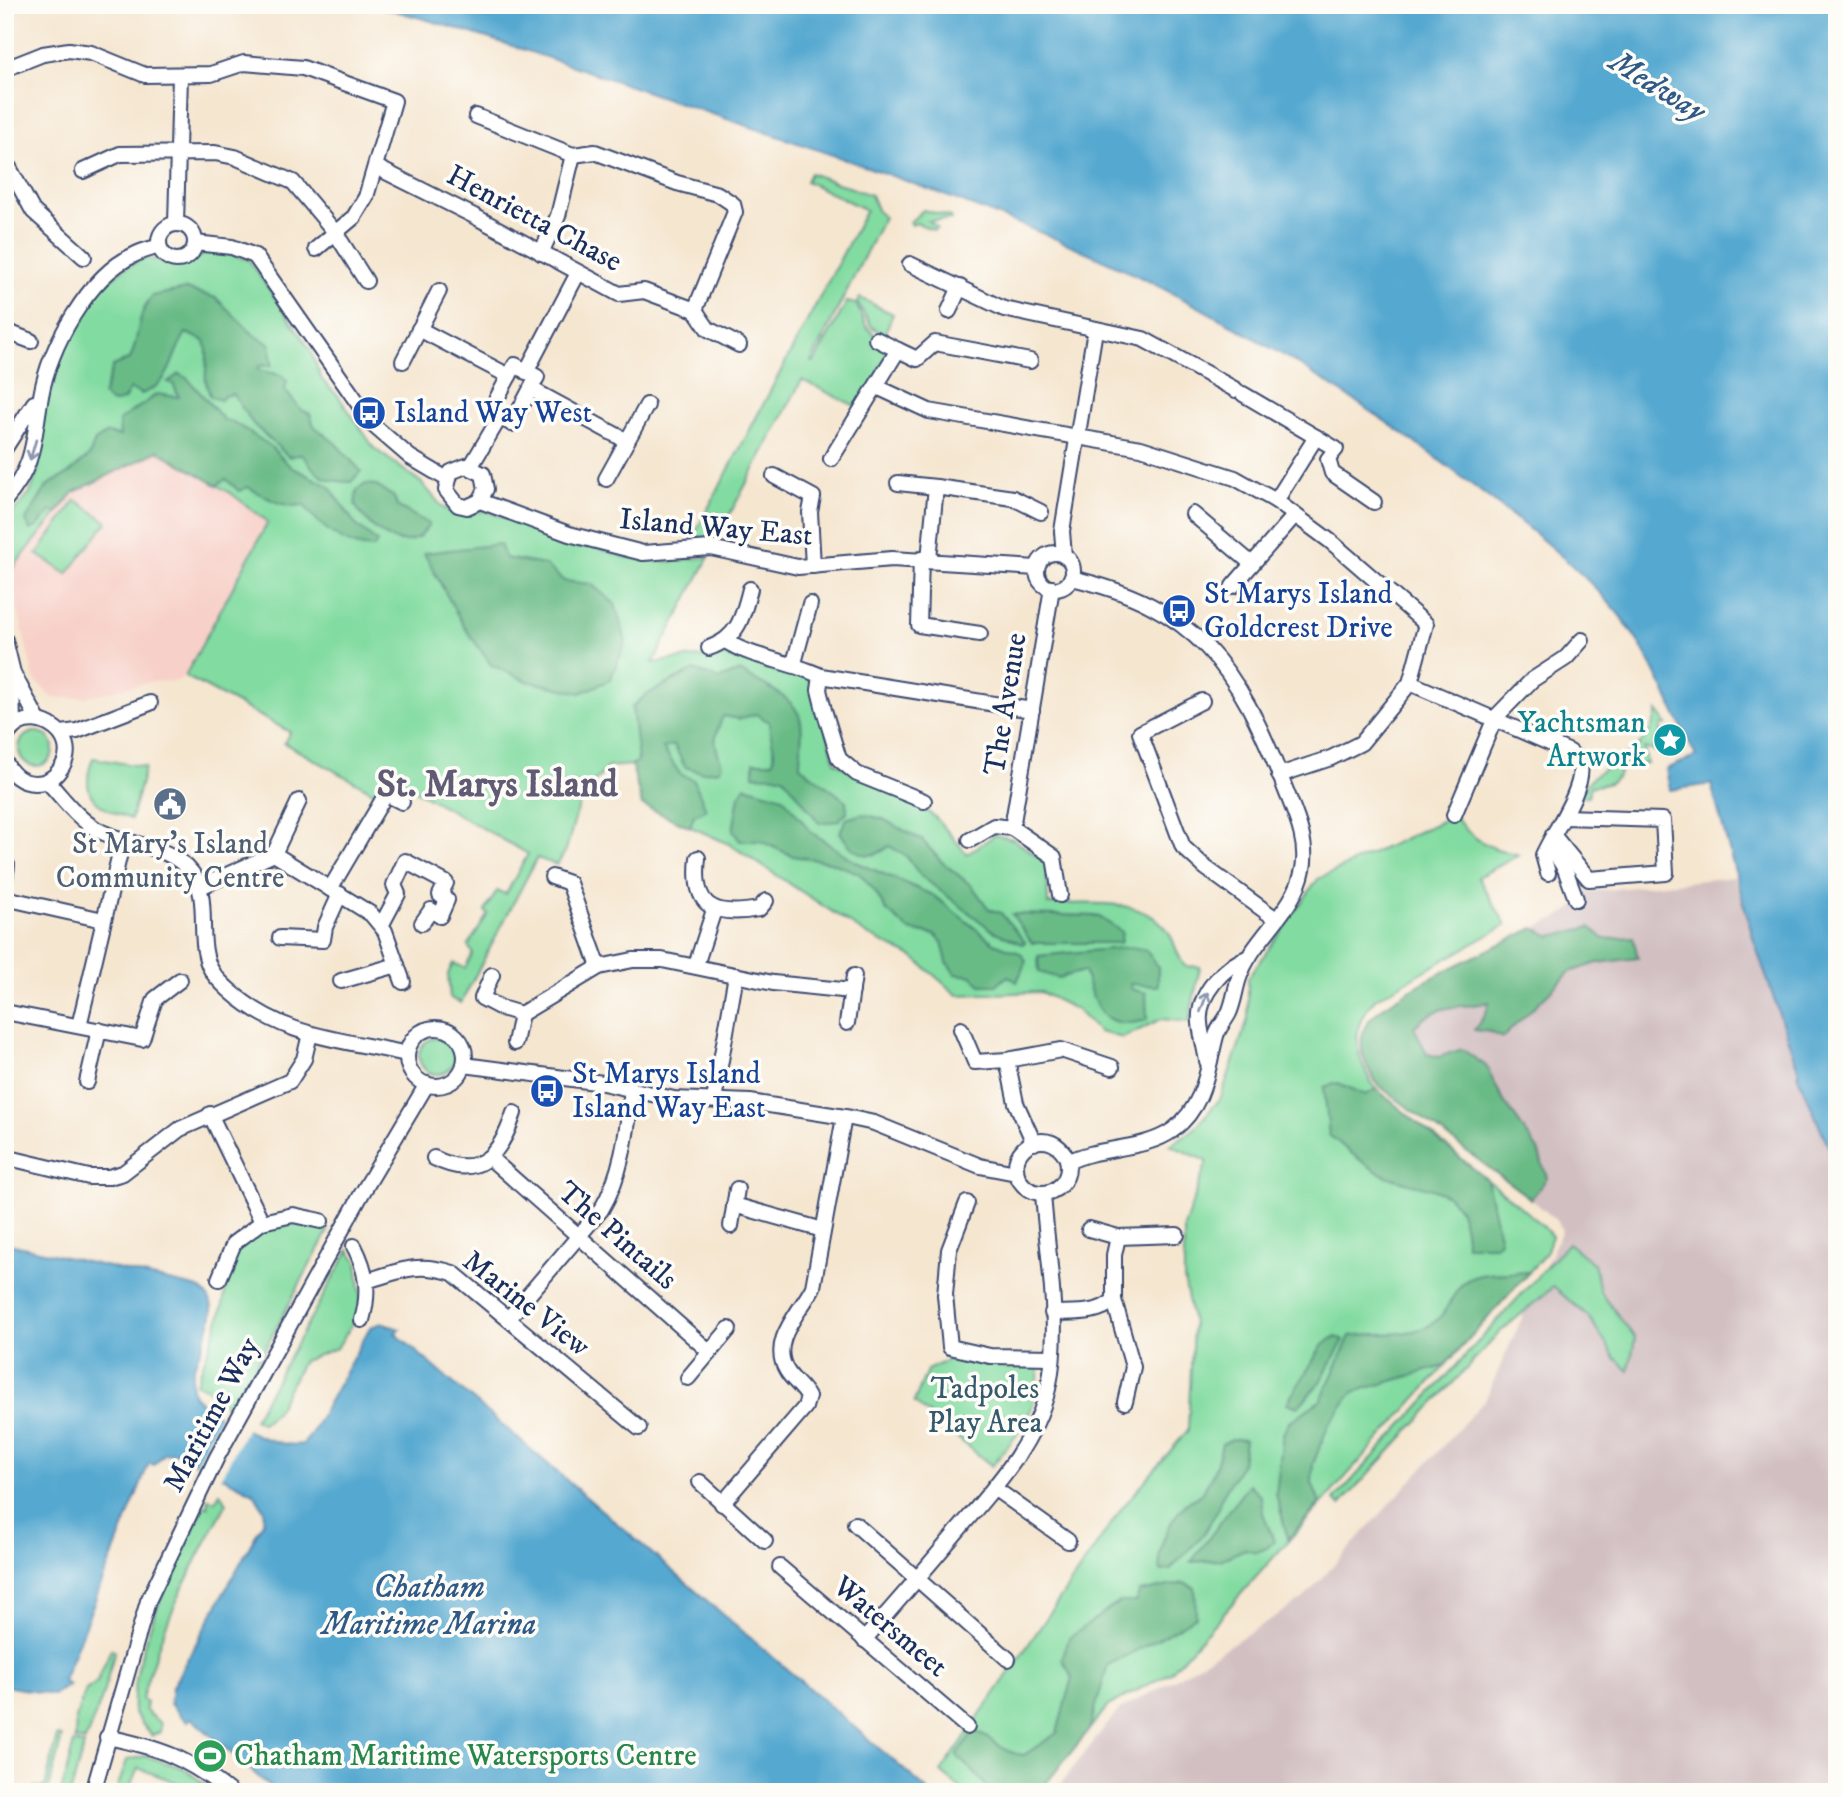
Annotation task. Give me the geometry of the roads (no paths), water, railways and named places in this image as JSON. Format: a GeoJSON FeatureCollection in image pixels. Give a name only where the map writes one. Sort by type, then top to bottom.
{"type":"FeatureCollection","features":[{"type":"Feature","properties":{"kind":"street"},"geometry":{"type":"LineString","coordinates":[[5,69],[43,54],[69,50],[91,53],[145,75],[211,74],[244,63],[303,68],[394,101],[366,197],[354,217],[316,249]]}},
{"type":"Feature","properties":{"kind":"street"},"geometry":{"type":"LineString","coordinates":[[176,224],[180,75]]}},
{"type":"Feature","properties":{"kind":"street"},"geometry":{"type":"LineString","coordinates":[[476,116],[573,155],[595,152],[677,183],[718,194],[733,204],[735,212],[695,310]]}},
{"type":"Feature","properties":{"kind":"street"},"geometry":{"type":"LineString","coordinates":[[83,171],[120,154],[215,153],[236,157],[293,182],[335,232],[366,281]]}},
{"type":"Feature","properties":{"kind":"street"},"geometry":{"type":"LineString","coordinates":[[541,253],[558,216],[573,155]]}},
{"type":"Feature","properties":{"kind":"street"},"geometry":{"type":"LineString","coordinates":[[5,160],[33,211],[84,257]]}},
{"type":"Feature","properties":{"kind":"street","name":"Henrietta Chase"},"geometry":{"type":"LineString","coordinates":[[376,167],[619,294],[643,291],[695,310],[708,329],[739,345]]}},
{"type":"Feature","properties":{"kind":"street"},"geometry":{"type":"LineString","coordinates":[[176,224],[188,227],[195,243],[189,254],[177,260],[165,255],[159,246],[163,230],[176,224]]}},
{"type":"Feature","properties":{"kind":"street"},"geometry":{"type":"LineString","coordinates":[[195,243],[232,247],[255,256],[374,426],[410,457],[447,478],[455,469],[471,466],[483,474],[486,482],[480,501]]}},
{"type":"Feature","properties":{"kind":"street"},"geometry":{"type":"LineString","coordinates":[[5,500],[20,484],[33,452],[41,394],[56,350],[83,300],[104,277],[132,255],[159,246]]}},
{"type":"Feature","properties":{"kind":"street"},"geometry":{"type":"LineString","coordinates":[[910,264],[1004,309],[1143,339],[1336,449],[1328,459],[1332,473],[1374,502]]}},
{"type":"Feature","properties":{"kind":"street"},"geometry":{"type":"LineString","coordinates":[[526,372],[578,273]]}},
{"type":"Feature","properties":{"kind":"street"},"geometry":{"type":"LineString","coordinates":[[949,311],[960,287]]}},
{"type":"Feature","properties":{"kind":"street"},"geometry":{"type":"LineString","coordinates":[[403,360],[439,291]]}},
{"type":"Feature","properties":{"kind":"street"},"geometry":{"type":"LineString","coordinates":[[419,329],[509,376]]}},
{"type":"Feature","properties":{"kind":"street"},"geometry":{"type":"LineString","coordinates":[[1057,555],[1095,330]]}},
{"type":"Feature","properties":{"kind":"street"},"geometry":{"type":"LineString","coordinates":[[5,331],[31,341]]}},
{"type":"Feature","properties":{"kind":"street"},"geometry":{"type":"LineString","coordinates":[[876,339],[917,359],[936,343],[1030,361]]}},
{"type":"Feature","properties":{"kind":"street"},"geometry":{"type":"LineString","coordinates":[[831,459],[898,350]]}},
{"type":"Feature","properties":{"kind":"street"},"geometry":{"type":"LineString","coordinates":[[514,365],[537,377],[512,424],[490,411],[509,376],[514,365]]}},
{"type":"Feature","properties":{"kind":"street"},"geometry":{"type":"LineString","coordinates":[[877,387],[929,411],[1141,449],[1194,463],[1235,478],[1295,515],[1426,624],[1410,683],[1362,743],[1331,758],[1279,775]]}},
{"type":"Feature","properties":{"kind":"street"},"geometry":{"type":"LineString","coordinates":[[531,389],[627,442]]}},
{"type":"Feature","properties":{"kind":"street"},"geometry":{"type":"LineString","coordinates":[[5,448],[41,394]]}},
{"type":"Feature","properties":{"kind":"street"},"geometry":{"type":"LineString","coordinates":[[606,478],[647,405]]}},
{"type":"Feature","properties":{"kind":"street"},"geometry":{"type":"LineString","coordinates":[[471,466],[500,417]]}},
{"type":"Feature","properties":{"kind":"street"},"geometry":{"type":"LineString","coordinates":[[1276,501],[1316,437]]}},
{"type":"Feature","properties":{"kind":"street"},"geometry":{"type":"LineString","coordinates":[[774,476],[813,497],[810,512],[813,566]]}},
{"type":"Feature","properties":{"kind":"street","name":"Island Way East"},"geometry":{"type":"LineString","coordinates":[[447,478],[446,490],[454,503],[467,507],[480,501],[569,534],[620,549],[666,554],[711,548],[774,564],[813,566],[925,559],[1037,568]]}},
{"type":"Feature","properties":{"kind":"street"},"geometry":{"type":"LineString","coordinates":[[898,483],[1013,498],[1041,512]]}},
{"type":"Feature","properties":{"kind":"street"},"geometry":{"type":"LineString","coordinates":[[936,487],[925,559],[919,625],[980,634]]}},
{"type":"Feature","properties":{"kind":"street"},"geometry":{"type":"LineString","coordinates":[[1192,514],[1252,564]]}},
{"type":"Feature","properties":{"kind":"street"},"geometry":{"type":"LineString","coordinates":[[1233,586],[1295,515]]}},
{"type":"Feature","properties":{"kind":"street"},"geometry":{"type":"LineString","coordinates":[[1057,555],[1072,568],[1071,578],[1063,587],[1052,588],[1039,579],[1037,568],[1042,558],[1057,555]]}},
{"type":"Feature","properties":{"kind":"street"},"geometry":{"type":"LineString","coordinates":[[1068,1162],[1155,1138],[1173,1130],[1199,1100],[1216,1034],[1231,1007],[1239,977],[1249,957],[1299,884],[1304,857],[1301,832],[1259,722],[1246,698],[1205,645],[1154,605],[1098,584],[1071,578]]}},
{"type":"Feature","properties":{"kind":"street","name":"The Avenue"},"geometry":{"type":"LineString","coordinates":[[1012,828],[1052,588]]}},
{"type":"Feature","properties":{"kind":"street"},"geometry":{"type":"LineString","coordinates":[[727,642],[743,615],[750,589]]}},
{"type":"Feature","properties":{"kind":"street"},"geometry":{"type":"LineString","coordinates":[[794,663],[810,604]]}},
{"type":"Feature","properties":{"kind":"street"},"geometry":{"type":"LineString","coordinates":[[5,640],[13,673],[38,719]]}},
{"type":"Feature","properties":{"kind":"street"},"geometry":{"type":"LineString","coordinates":[[1454,815],[1495,718],[1532,680],[1566,659],[1582,640]]}},
{"type":"Feature","properties":{"kind":"street"},"geometry":{"type":"LineString","coordinates":[[709,648],[727,642],[766,658],[794,663],[821,676],[1032,710]]}},
{"type":"Feature","properties":{"kind":"street"},"geometry":{"type":"LineString","coordinates":[[9,734],[13,673]]}},
{"type":"Feature","properties":{"kind":"street"},"geometry":{"type":"LineString","coordinates":[[821,676],[821,700],[839,759],[866,779],[924,801]]}},
{"type":"Feature","properties":{"kind":"street"},"geometry":{"type":"LineString","coordinates":[[1410,683],[1570,752],[1580,765],[1579,778],[1563,817],[1543,855],[1548,873]]}},
{"type":"Feature","properties":{"kind":"street"},"geometry":{"type":"LineString","coordinates":[[1202,701],[1139,733],[1184,848],[1206,869],[1276,919]]}},
{"type":"Feature","properties":{"kind":"street"},"geometry":{"type":"LineString","coordinates":[[61,733],[77,731],[150,703]]}},
{"type":"Feature","properties":{"kind":"street"},"geometry":{"type":"LineString","coordinates":[[5,764],[19,779],[28,782],[47,781],[62,769],[66,760],[67,751],[61,733],[47,722],[29,720],[9,734]]}},
{"type":"Feature","properties":{"kind":"street"},"geometry":{"type":"LineString","coordinates":[[47,781],[75,813],[98,830],[168,853],[192,873],[200,887],[205,956],[215,977],[242,1002],[272,1022],[310,1034],[407,1054]]}},
{"type":"Feature","properties":{"kind":"street"},"geometry":{"type":"LineString","coordinates":[[280,938],[323,940],[335,892],[386,794],[402,802]]}},
{"type":"Feature","properties":{"kind":"street"},"geometry":{"type":"LineString","coordinates":[[200,887],[274,854],[299,801]]}},
{"type":"Feature","properties":{"kind":"street"},"geometry":{"type":"LineString","coordinates":[[1551,839],[1589,879],[1666,873],[1663,820],[1563,817]]}},
{"type":"Feature","properties":{"kind":"street"},"geometry":{"type":"LineString","coordinates":[[970,840],[994,826],[1012,828],[1054,857],[1060,895]]}},
{"type":"Feature","properties":{"kind":"street"},"geometry":{"type":"LineString","coordinates":[[1551,839],[1576,900]]}},
{"type":"Feature","properties":{"kind":"street"},"geometry":{"type":"LineString","coordinates":[[79,1026],[123,840]]}},
{"type":"Feature","properties":{"kind":"street"},"geometry":{"type":"LineString","coordinates":[[274,854],[371,914],[382,924],[403,982]]}},
{"type":"Feature","properties":{"kind":"street"},"geometry":{"type":"LineString","coordinates":[[698,858],[698,890],[703,901],[714,910],[759,909],[766,901]]}},
{"type":"Feature","properties":{"kind":"street"},"geometry":{"type":"LineString","coordinates":[[382,924],[398,894],[394,885],[405,861],[449,877],[440,895],[447,900],[440,916],[431,910],[422,922]]}},
{"type":"Feature","properties":{"kind":"street"},"geometry":{"type":"LineString","coordinates":[[5,881],[7,865]]}},
{"type":"Feature","properties":{"kind":"street"},"geometry":{"type":"LineString","coordinates":[[552,877],[569,883],[599,967]]}},
{"type":"Feature","properties":{"kind":"street"},"geometry":{"type":"LineString","coordinates":[[5,898],[103,920]]}},
{"type":"Feature","properties":{"kind":"street"},"geometry":{"type":"LineString","coordinates":[[696,965],[714,910]]}},
{"type":"Feature","properties":{"kind":"street"},"geometry":{"type":"LineString","coordinates":[[1209,1065],[1200,1027],[1203,1004],[1216,979],[1249,957]]}},
{"type":"Feature","properties":{"kind":"street"},"geometry":{"type":"LineString","coordinates":[[515,1043],[521,1014],[599,967],[633,960],[696,965],[736,975],[852,991]]}},
{"type":"Feature","properties":{"kind":"street"},"geometry":{"type":"LineString","coordinates":[[341,981],[397,965]]}},
{"type":"Feature","properties":{"kind":"street"},"geometry":{"type":"LineString","coordinates":[[492,975],[482,998],[521,1014]]}},
{"type":"Feature","properties":{"kind":"street"},"geometry":{"type":"LineString","coordinates":[[713,1100],[736,975]]}},
{"type":"Feature","properties":{"kind":"street"},"geometry":{"type":"LineString","coordinates":[[847,1023],[854,976]]}},
{"type":"Feature","properties":{"kind":"street"},"geometry":{"type":"LineString","coordinates":[[5,1012],[142,1039],[155,999],[180,980]]}},
{"type":"Feature","properties":{"kind":"street"},"geometry":{"type":"LineString","coordinates":[[432,1028],[441,1028],[458,1038],[465,1055],[464,1065],[453,1080],[436,1086],[427,1084],[412,1073],[407,1054],[415,1037],[432,1028]]}},
{"type":"Feature","properties":{"kind":"street"},"geometry":{"type":"LineString","coordinates":[[961,1029],[975,1062],[1007,1060],[1061,1049],[1112,1067]]}},
{"type":"Feature","properties":{"kind":"street"},"geometry":{"type":"LineString","coordinates":[[87,1082],[99,1030]]}},
{"type":"Feature","properties":{"kind":"street"},"geometry":{"type":"LineString","coordinates":[[5,1157],[89,1177],[109,1177],[131,1168],[170,1135],[210,1114],[289,1080],[300,1068],[310,1034]]}},
{"type":"Feature","properties":{"kind":"street"},"geometry":{"type":"LineString","coordinates":[[1007,1060],[1016,1103],[1034,1143]]}},
{"type":"Feature","properties":{"kind":"street"},"geometry":{"type":"LineString","coordinates":[[464,1065],[632,1089],[674,1099],[750,1102],[844,1117],[881,1126],[981,1166],[1016,1173]]}},
{"type":"Feature","properties":{"kind":"street","name":"Maritime Way"},"geometry":{"type":"LineString","coordinates":[[93,1792],[148,1601],[265,1372],[361,1195],[427,1084]]}},
{"type":"Feature","properties":{"kind":"street"},"geometry":{"type":"LineString","coordinates":[[508,1319],[601,1210],[618,1175],[632,1089]]}},
{"type":"Feature","properties":{"kind":"street"},"geometry":{"type":"LineString","coordinates":[[434,1158],[449,1165],[479,1165],[490,1158],[506,1140],[514,1113]]}},
{"type":"Feature","properties":{"kind":"street"},"geometry":{"type":"LineString","coordinates":[[210,1114],[261,1222]]}},
{"type":"Feature","properties":{"kind":"street"},"geometry":{"type":"LineString","coordinates":[[722,1504],[805,1407],[808,1396],[787,1371],[782,1347],[789,1323],[804,1305],[813,1287],[844,1117]]}},
{"type":"Feature","properties":{"kind":"street"},"geometry":{"type":"LineString","coordinates":[[1034,1143],[1054,1144],[1068,1162],[1068,1171],[1060,1186],[1043,1193],[1024,1186],[1016,1173],[1020,1153],[1034,1143]]}},
{"type":"Feature","properties":{"kind":"street","name":"The Pintails"},"geometry":{"type":"LineString","coordinates":[[490,1158],[710,1352]]}},
{"type":"Feature","properties":{"kind":"street"},"geometry":{"type":"LineString","coordinates":[[731,1226],[737,1189]]}},
{"type":"Feature","properties":{"kind":"street"},"geometry":{"type":"LineString","coordinates":[[864,1640],[995,1488],[1023,1448],[1039,1418],[1052,1357],[1052,1313],[1043,1193]]}},
{"type":"Feature","properties":{"kind":"street"},"geometry":{"type":"LineString","coordinates":[[967,1203],[949,1250],[944,1295],[950,1347],[990,1356],[1052,1357]]}},
{"type":"Feature","properties":{"kind":"street"},"geometry":{"type":"LineString","coordinates":[[734,1205],[823,1230]]}},
{"type":"Feature","properties":{"kind":"street"},"geometry":{"type":"LineString","coordinates":[[219,1279],[234,1243],[261,1222],[293,1215],[321,1221]]}},
{"type":"Feature","properties":{"kind":"street"},"geometry":{"type":"LineString","coordinates":[[1089,1229],[1118,1237],[1177,1235]]}},
{"type":"Feature","properties":{"kind":"street"},"geometry":{"type":"LineString","coordinates":[[1118,1237],[1114,1255],[1114,1300],[1133,1367],[1125,1402]]}},
{"type":"Feature","properties":{"kind":"street"},"geometry":{"type":"LineString","coordinates":[[354,1246],[367,1281],[367,1301],[362,1320]]}},
{"type":"Feature","properties":{"kind":"street","name":"Marine View"},"geometry":{"type":"LineString","coordinates":[[367,1281],[408,1268],[431,1266],[453,1273],[639,1428]]}},
{"type":"Feature","properties":{"kind":"street"},"geometry":{"type":"LineString","coordinates":[[1052,1313],[1095,1311],[1106,1308],[1114,1300]]}},
{"type":"Feature","properties":{"kind":"street"},"geometry":{"type":"LineString","coordinates":[[688,1378],[729,1328]]}},
{"type":"Feature","properties":{"kind":"street"},"geometry":{"type":"LineString","coordinates":[[699,1482],[765,1541]]}},
{"type":"Feature","properties":{"kind":"street"},"geometry":{"type":"LineString","coordinates":[[995,1488],[1068,1541]]}},
{"type":"Feature","properties":{"kind":"street"},"geometry":{"type":"LineString","coordinates":[[855,1524],[1008,1658]]}},
{"type":"Feature","properties":{"kind":"street","name":"Watersmeet"},"geometry":{"type":"LineString","coordinates":[[780,1567],[967,1727]]}},
{"type":"Feature","properties":{"kind":"street"},"geometry":{"type":"LineString","coordinates":[[107,1737],[152,1746],[183,1758],[230,1792]]}},
{"type":"Feature","properties":{"kind":"water","name":"Medway"},"geometry":{"type":"Polygon","coordinates":[[[372,5],[1837,5],[1837,1166],[1797,1074],[1799,1072],[1754,941],[1711,784],[1670,790],[1666,769],[1696,756],[1649,660],[1612,606],[1559,554],[1521,523],[1420,446],[1288,358],[1195,305],[1100,258],[1004,218],[857,163],[541,56],[372,5]]]}},
{"type":"Feature","properties":{"kind":"water","name":"Chatham Maritime Marina"},"geometry":{"type":"Polygon","coordinates":[[[5,1243],[199,1288],[209,1298],[212,1310],[191,1382],[194,1396],[230,1422],[277,1442],[303,1444],[310,1436],[370,1327],[382,1323],[400,1329],[395,1333],[930,1792],[276,1792],[191,1718],[187,1722],[170,1704],[172,1687],[263,1522],[264,1510],[254,1493],[174,1452],[164,1454],[154,1465],[149,1463],[63,1681],[69,1685],[53,1695],[5,1686],[5,1243]]]}},
{"type":"Feature","properties":{"kind":"place","name":"Island Way West"},"geometry":{"type":"Point","coordinates":[369,413]}},
{"type":"Feature","properties":{"kind":"place","name":"St Marys Island Goldcrest Drive"},"geometry":{"type":"Point","coordinates":[1179,611]}},
{"type":"Feature","properties":{"kind":"place","name":"Yachtsman Artwork"},"geometry":{"type":"Point","coordinates":[1670,740]}},
{"type":"Feature","properties":{"kind":"place","name":"St Mary's Island Community Centre"},"geometry":{"type":"Point","coordinates":[170,804]}},
{"type":"Feature","properties":{"kind":"place","name":"St Marys Island Island Way East"},"geometry":{"type":"Point","coordinates":[547,1091]}},
{"type":"Feature","properties":{"kind":"place","name":"Chatham Maritime Watersports Centre"},"geometry":{"type":"Point","coordinates":[210,1756]}},
{"type":"Feature","properties":{"kind":"district","name":"St. Marys Island"},"geometry":{"type":"Point","coordinates":[497,785]}},
{"type":"Feature","properties":{"kind":"park label","name":"Tadpoles Play Area"},"geometry":{"type":"Point","coordinates":[985,1406]}}]}
